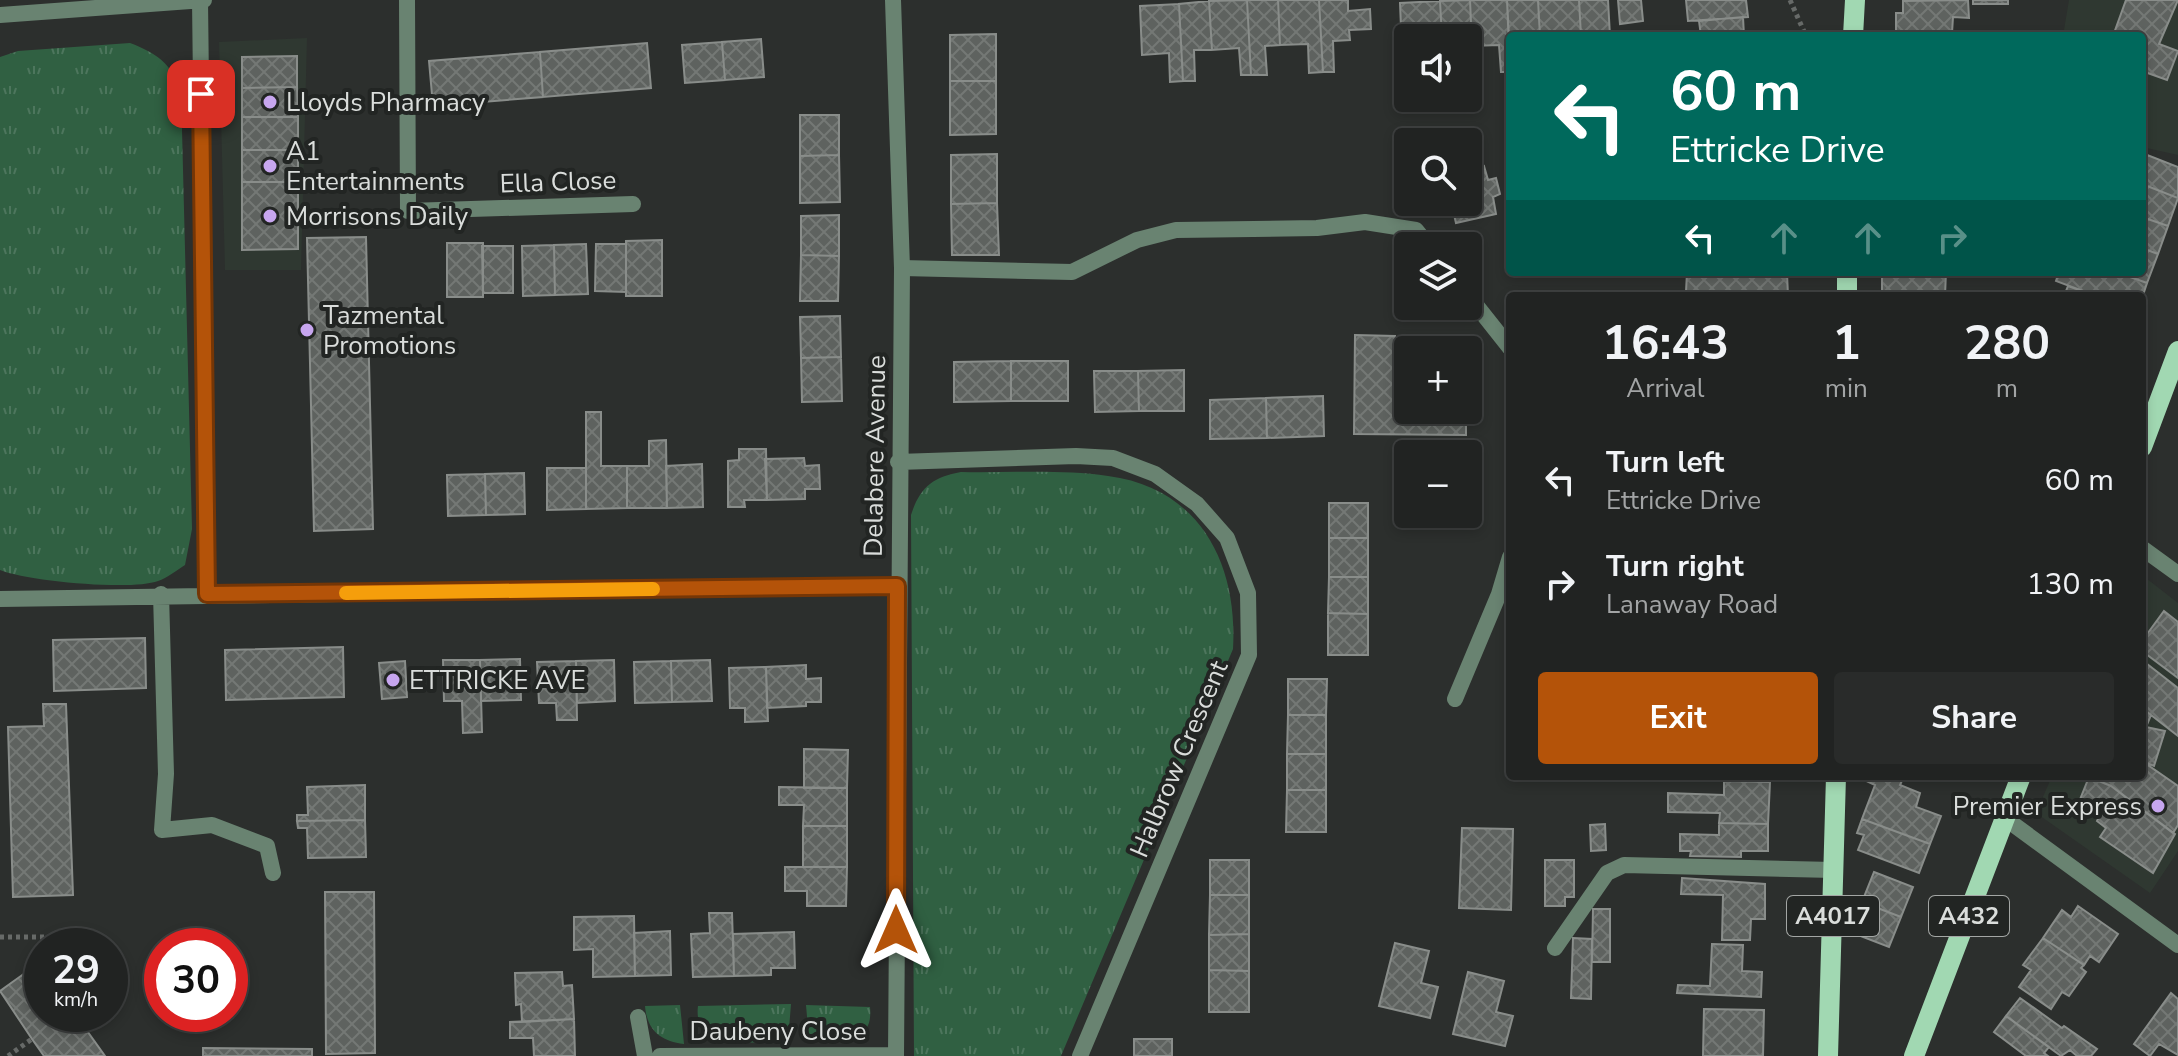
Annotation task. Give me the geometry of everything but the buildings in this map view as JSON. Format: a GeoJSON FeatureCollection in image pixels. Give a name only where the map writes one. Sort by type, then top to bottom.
{"type":"FeatureCollection","features":[{"type":"Feature","properties":{"kind":"main road"},"geometry":{"type":"LineString","coordinates":[[1853,32],[1855,0]]}},
{"type":"Feature","properties":{"kind":"main road"},"geometry":{"type":"LineString","coordinates":[[2146,436],[2178,351]]}},
{"type":"Feature","properties":{"kind":"main road","name":"A4017"},"geometry":{"type":"LineString","coordinates":[[1828,1056],[1836,780]]}},
{"type":"Feature","properties":{"kind":"main road","name":"A432"},"geometry":{"type":"LineString","coordinates":[[1914,1056],[2020,780]]}},
{"type":"Feature","properties":{"kind":"street"},"geometry":{"type":"LineString","coordinates":[[0,15],[202,0],[207,594]]}},
{"type":"Feature","properties":{"kind":"street","name":"Ella Close"},"geometry":{"type":"LineString","coordinates":[[407,0],[408,211],[633,204]]}},
{"type":"Feature","properties":{"kind":"street","name":"Delabere Avenue"},"geometry":{"type":"LineString","coordinates":[[893,0],[902,268],[897,586],[896,1055]]}},
{"type":"Feature","properties":{"kind":"street"},"geometry":{"type":"LineString","coordinates":[[902,268],[1072,272],[1137,240],[1176,230],[1317,228],[1365,222],[1418,232]]}},
{"type":"Feature","properties":{"kind":"street"},"geometry":{"type":"LineString","coordinates":[[1482,313],[1506,343]]}},
{"type":"Feature","properties":{"kind":"street","name":"Halbrow Crescent"},"geometry":{"type":"LineString","coordinates":[[898,462],[1076,456],[1113,458],[1155,474],[1197,504],[1227,538],[1248,593],[1249,655],[1080,1056]]}},
{"type":"Feature","properties":{"kind":"street"},"geometry":{"type":"LineString","coordinates":[[2146,551],[2178,574]]}},
{"type":"Feature","properties":{"kind":"street"},"geometry":{"type":"LineString","coordinates":[[1455,699],[1506,567]]}},
{"type":"Feature","properties":{"kind":"street"},"geometry":{"type":"LineString","coordinates":[[0,599],[161,594],[897,586]]}},
{"type":"Feature","properties":{"kind":"street"},"geometry":{"type":"LineString","coordinates":[[161,594],[166,774],[162,830],[212,825],[267,846],[273,873]]}},
{"type":"Feature","properties":{"kind":"street"},"geometry":{"type":"LineString","coordinates":[[2006,819],[2178,945]]}},
{"type":"Feature","properties":{"kind":"street"},"geometry":{"type":"LineString","coordinates":[[1555,948],[1607,873],[1624,865],[1834,870]]}},
{"type":"Feature","properties":{"kind":"street"},"geometry":{"type":"LineString","coordinates":[[638,1017],[645,1056]]}},
{"type":"Feature","properties":{"kind":"street","name":"Daubeny Close"},"geometry":{"type":"LineString","coordinates":[[660,1056],[896,1055]]}},
{"type":"Feature","properties":{"kind":"path"},"geometry":{"type":"LineString","coordinates":[[1790,0],[1804,32]]}},
{"type":"Feature","properties":{"kind":"path"},"geometry":{"type":"LineString","coordinates":[[0,937],[24,937]]}},
{"type":"Feature","properties":{"kind":"path"},"geometry":{"type":"LineString","coordinates":[[8,1056],[32,1039]]}},
{"type":"Feature","properties":{"kind":"shaded area"},"geometry":{"type":"Polygon","coordinates":[[[2069,0],[2178,0],[2178,155],[2146,148],[2146,32],[2064,32],[2069,0]]]}},
{"type":"Feature","properties":{"kind":"shaded area"},"geometry":{"type":"Polygon","coordinates":[[[307,38],[301,270],[225,270],[219,42],[307,38]]]}},
{"type":"Feature","properties":{"kind":"shaded area"},"geometry":{"type":"Polygon","coordinates":[[[2146,578],[2178,603],[2178,851],[2150,893],[2036,813],[2050,780],[2146,780],[2146,578]]]}},
{"type":"Feature","properties":{"kind":"green space"},"geometry":{"type":"Polygon","coordinates":[[[130,43],[161,60],[172,72],[181,90],[192,529],[185,565],[158,581],[126,585],[32,578],[0,570],[0,57],[18,51],[130,43]]]}},
{"type":"Feature","properties":{"kind":"green space"},"geometry":{"type":"Polygon","coordinates":[[[961,472],[1072,473],[1140,483],[1167,496],[1189,514],[1207,535],[1220,560],[1229,588],[1233,649],[1061,1056],[914,1056],[911,515],[923,490],[935,480],[961,472]]]}},
{"type":"Feature","properties":{"kind":"green space"},"geometry":{"type":"Polygon","coordinates":[[[791,1004],[788,1041],[730,1042],[705,1032],[699,1021],[698,1006],[791,1004]]]}},
{"type":"Feature","properties":{"kind":"green space"},"geometry":{"type":"Polygon","coordinates":[[[680,1005],[684,1044],[656,1033],[645,1006],[680,1005]]]}},
{"type":"Feature","properties":{"kind":"green space"},"geometry":{"type":"Polygon","coordinates":[[[806,1005],[870,1007],[870,1020],[860,1035],[851,1039],[809,1039],[806,1005]]]}},
{"type":"Feature","properties":{"kind":"slow traffic"},"geometry":{"type":"LineString","coordinates":[[346,593],[653,589]]}},
{"type":"Feature","properties":{"kind":"place","name":"Lloyds Pharmacy"},"geometry":{"type":"Point","coordinates":[270,102]}},
{"type":"Feature","properties":{"kind":"place","name":"A1 Entertainments"},"geometry":{"type":"Point","coordinates":[270,166]}},
{"type":"Feature","properties":{"kind":"place","name":"Morrisons Daily"},"geometry":{"type":"Point","coordinates":[270,216]}},
{"type":"Feature","properties":{"kind":"place","name":"Tazmental Promotions"},"geometry":{"type":"Point","coordinates":[307,330]}},
{"type":"Feature","properties":{"kind":"place","name":"ETTRICKE AVE"},"geometry":{"type":"Point","coordinates":[393,680]}},
{"type":"Feature","properties":{"kind":"place","name":"Premier Express"},"geometry":{"type":"Point","coordinates":[2158,806]}},
{"type":"Feature","properties":{"kind":"route"},"geometry":{"type":"LineString","coordinates":[[201,94],[207,594],[897,586],[896,930]]}}]}
